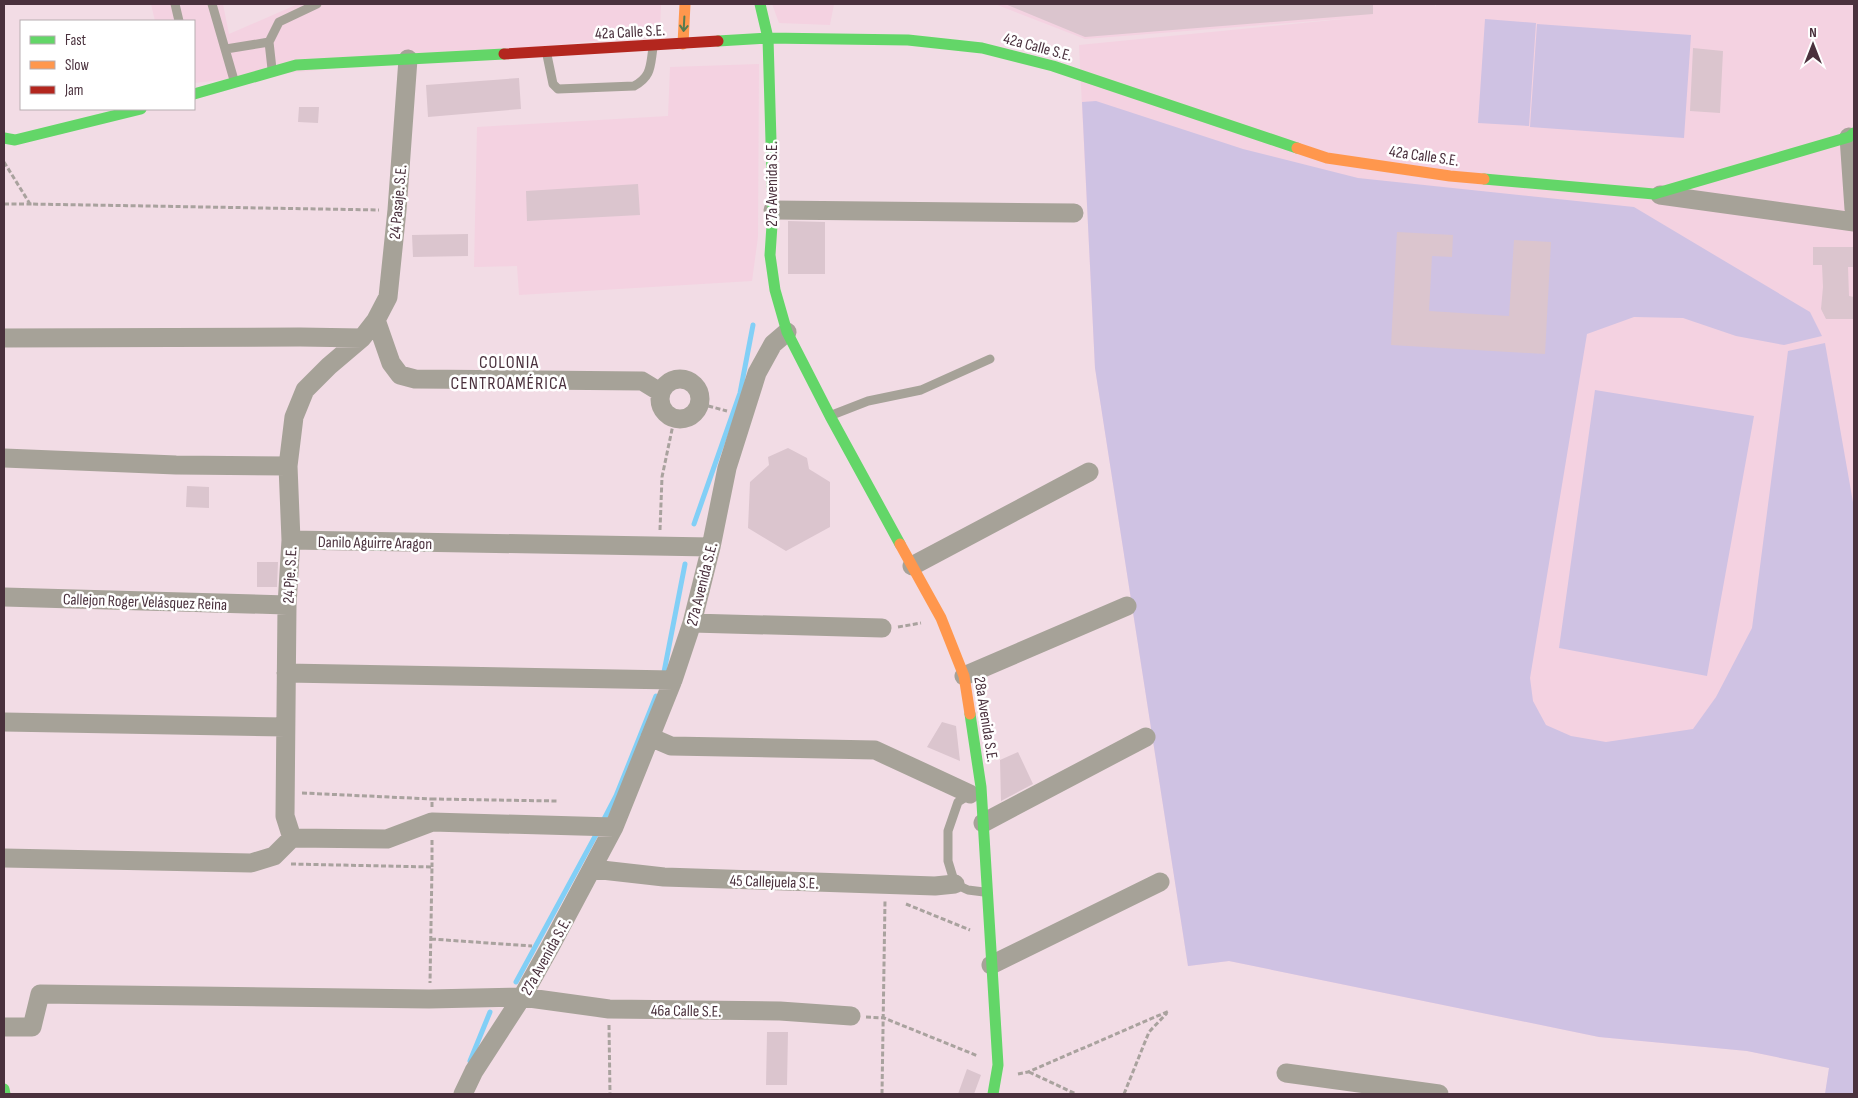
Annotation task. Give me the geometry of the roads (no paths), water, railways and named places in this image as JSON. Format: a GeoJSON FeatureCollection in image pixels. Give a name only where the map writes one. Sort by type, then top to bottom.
{"type":"FeatureCollection","features":[{"type":"Feature","properties":{"kind":"street"},"geometry":{"type":"LineString","coordinates":[[683,44],[685,4]]}},
{"type":"Feature","properties":{"kind":"street","name":"27a Avenida S.E."},"geometry":{"type":"LineString","coordinates":[[463,1094],[474,1071],[519,997],[592,869],[650,737],[692,623],[711,547],[727,468],[742,415],[757,373],[773,344],[787,332],[775,290],[770,255],[774,210],[768,38],[760,4]]}},
{"type":"Feature","properties":{"kind":"street","name":"42a Calle S.E."},"geometry":{"type":"LineString","coordinates":[[195,91],[296,65],[768,38],[908,40],[982,48],[1053,66],[1327,158],[1450,176],[1654,194],[1852,135]]}},
{"type":"Feature","properties":{"kind":"street","name":"24 Pasaje. S.E."},"geometry":{"type":"LineString","coordinates":[[362,338],[376,320],[388,297],[398,210],[408,59]]}},
{"type":"Feature","properties":{"kind":"street"},"geometry":{"type":"LineString","coordinates":[[4,146],[9,139],[137,110]]}},
{"type":"Feature","properties":{"kind":"street"},"geometry":{"type":"LineString","coordinates":[[1852,135],[1854,209]]}},
{"type":"Feature","properties":{"kind":"street"},"geometry":{"type":"LineString","coordinates":[[1654,194],[1854,222]]}},
{"type":"Feature","properties":{"kind":"street"},"geometry":{"type":"LineString","coordinates":[[774,210],[1074,212]]}},
{"type":"Feature","properties":{"kind":"street"},"geometry":{"type":"LineString","coordinates":[[376,320],[391,363],[400,374],[415,379],[642,381],[660,392]]}},
{"type":"Feature","properties":{"kind":"street","name":"28a Avenida S.E."},"geometry":{"type":"LineString","coordinates":[[787,332],[830,416],[941,618],[964,676],[976,790],[982,823],[987,892],[998,1065],[993,1094]]}},
{"type":"Feature","properties":{"kind":"street"},"geometry":{"type":"LineString","coordinates":[[4,338],[362,338]]}},
{"type":"Feature","properties":{"kind":"street","name":"24 Pje. S.E."},"geometry":{"type":"LineString","coordinates":[[292,838],[285,816],[285,728],[287,605],[291,540],[288,466],[294,417],[305,390],[329,366],[362,338]]}},
{"type":"Feature","properties":{"kind":"street"},"geometry":{"type":"LineString","coordinates":[[687,378],[699,388],[701,404],[691,418],[674,420],[661,409],[660,392],[671,380],[687,378]]}},
{"type":"Feature","properties":{"kind":"street"},"geometry":{"type":"LineString","coordinates":[[4,458],[176,465],[288,466]]}},
{"type":"Feature","properties":{"kind":"street"},"geometry":{"type":"LineString","coordinates":[[912,566],[1089,472]]}},
{"type":"Feature","properties":{"kind":"street","name":"Danilo Aguirre Aragon"},"geometry":{"type":"LineString","coordinates":[[291,540],[711,547]]}},
{"type":"Feature","properties":{"kind":"street","name":"Callejon Roger Velásquez Reina"},"geometry":{"type":"LineString","coordinates":[[4,597],[287,605]]}},
{"type":"Feature","properties":{"kind":"street"},"geometry":{"type":"LineString","coordinates":[[964,676],[1127,606]]}},
{"type":"Feature","properties":{"kind":"street"},"geometry":{"type":"LineString","coordinates":[[692,623],[882,628]]}},
{"type":"Feature","properties":{"kind":"street"},"geometry":{"type":"LineString","coordinates":[[286,673],[671,680]]}},
{"type":"Feature","properties":{"kind":"street"},"geometry":{"type":"LineString","coordinates":[[4,722],[285,728]]}},
{"type":"Feature","properties":{"kind":"street"},"geometry":{"type":"LineString","coordinates":[[650,737],[671,746],[875,750],[976,790]]}},
{"type":"Feature","properties":{"kind":"street"},"geometry":{"type":"LineString","coordinates":[[982,823],[1146,737]]}},
{"type":"Feature","properties":{"kind":"street"},"geometry":{"type":"LineString","coordinates":[[4,858],[251,862],[274,856],[292,838],[387,839],[432,822],[610,826]]}},
{"type":"Feature","properties":{"kind":"street","name":"45 Callejuela S.E."},"geometry":{"type":"LineString","coordinates":[[592,869],[664,877],[886,894],[955,884]]}},
{"type":"Feature","properties":{"kind":"street"},"geometry":{"type":"LineString","coordinates":[[991,966],[1160,882]]}},
{"type":"Feature","properties":{"kind":"street","name":"46a Calle S.E."},"geometry":{"type":"LineString","coordinates":[[4,1027],[32,1027],[40,994],[430,998],[519,997],[609,1009],[780,1011],[851,1016]]}},
{"type":"Feature","properties":{"kind":"street"},"geometry":{"type":"LineString","coordinates":[[1286,1073],[1439,1094]]}},
{"type":"Feature","properties":{"kind":"street"},"geometry":{"type":"LineString","coordinates":[[4,1089],[5,1094]]}},
{"type":"Feature","properties":{"kind":"lane"},"geometry":{"type":"LineString","coordinates":[[175,4],[179,20]]}},
{"type":"Feature","properties":{"kind":"lane"},"geometry":{"type":"LineString","coordinates":[[212,4],[235,82]]}},
{"type":"Feature","properties":{"kind":"lane"},"geometry":{"type":"LineString","coordinates":[[272,72],[269,42],[279,22],[317,4]]}},
{"type":"Feature","properties":{"kind":"lane"},"geometry":{"type":"LineString","coordinates":[[226,48],[269,42]]}},
{"type":"Feature","properties":{"kind":"lane"},"geometry":{"type":"LineString","coordinates":[[547,52],[553,84],[558,89],[566,90],[634,86],[644,81],[649,73],[654,46]]}},
{"type":"Feature","properties":{"kind":"lane"},"geometry":{"type":"LineString","coordinates":[[830,416],[868,401],[921,390],[990,359]]}},
{"type":"Feature","properties":{"kind":"lane"},"geometry":{"type":"LineString","coordinates":[[976,790],[958,802],[948,831],[948,862],[955,884],[968,890],[987,892]]}},
{"type":"Feature","properties":{"kind":"waterway"},"geometry":{"type":"LineString","coordinates":[[694,524],[740,393],[753,325]]}},
{"type":"Feature","properties":{"kind":"waterway"},"geometry":{"type":"LineString","coordinates":[[664,672],[685,564]]}},
{"type":"Feature","properties":{"kind":"waterway"},"geometry":{"type":"LineString","coordinates":[[602,823],[616,796],[656,696]]}},
{"type":"Feature","properties":{"kind":"waterway"},"geometry":{"type":"LineString","coordinates":[[516,982],[598,831]]}},
{"type":"Feature","properties":{"kind":"waterway"},"geometry":{"type":"LineString","coordinates":[[470,1061],[490,1012]]}},
{"type":"Feature","properties":{"kind":"district","name":"COLONIA CENTROAMÉRICA"},"geometry":{"type":"Point","coordinates":[509,372]}}]}
